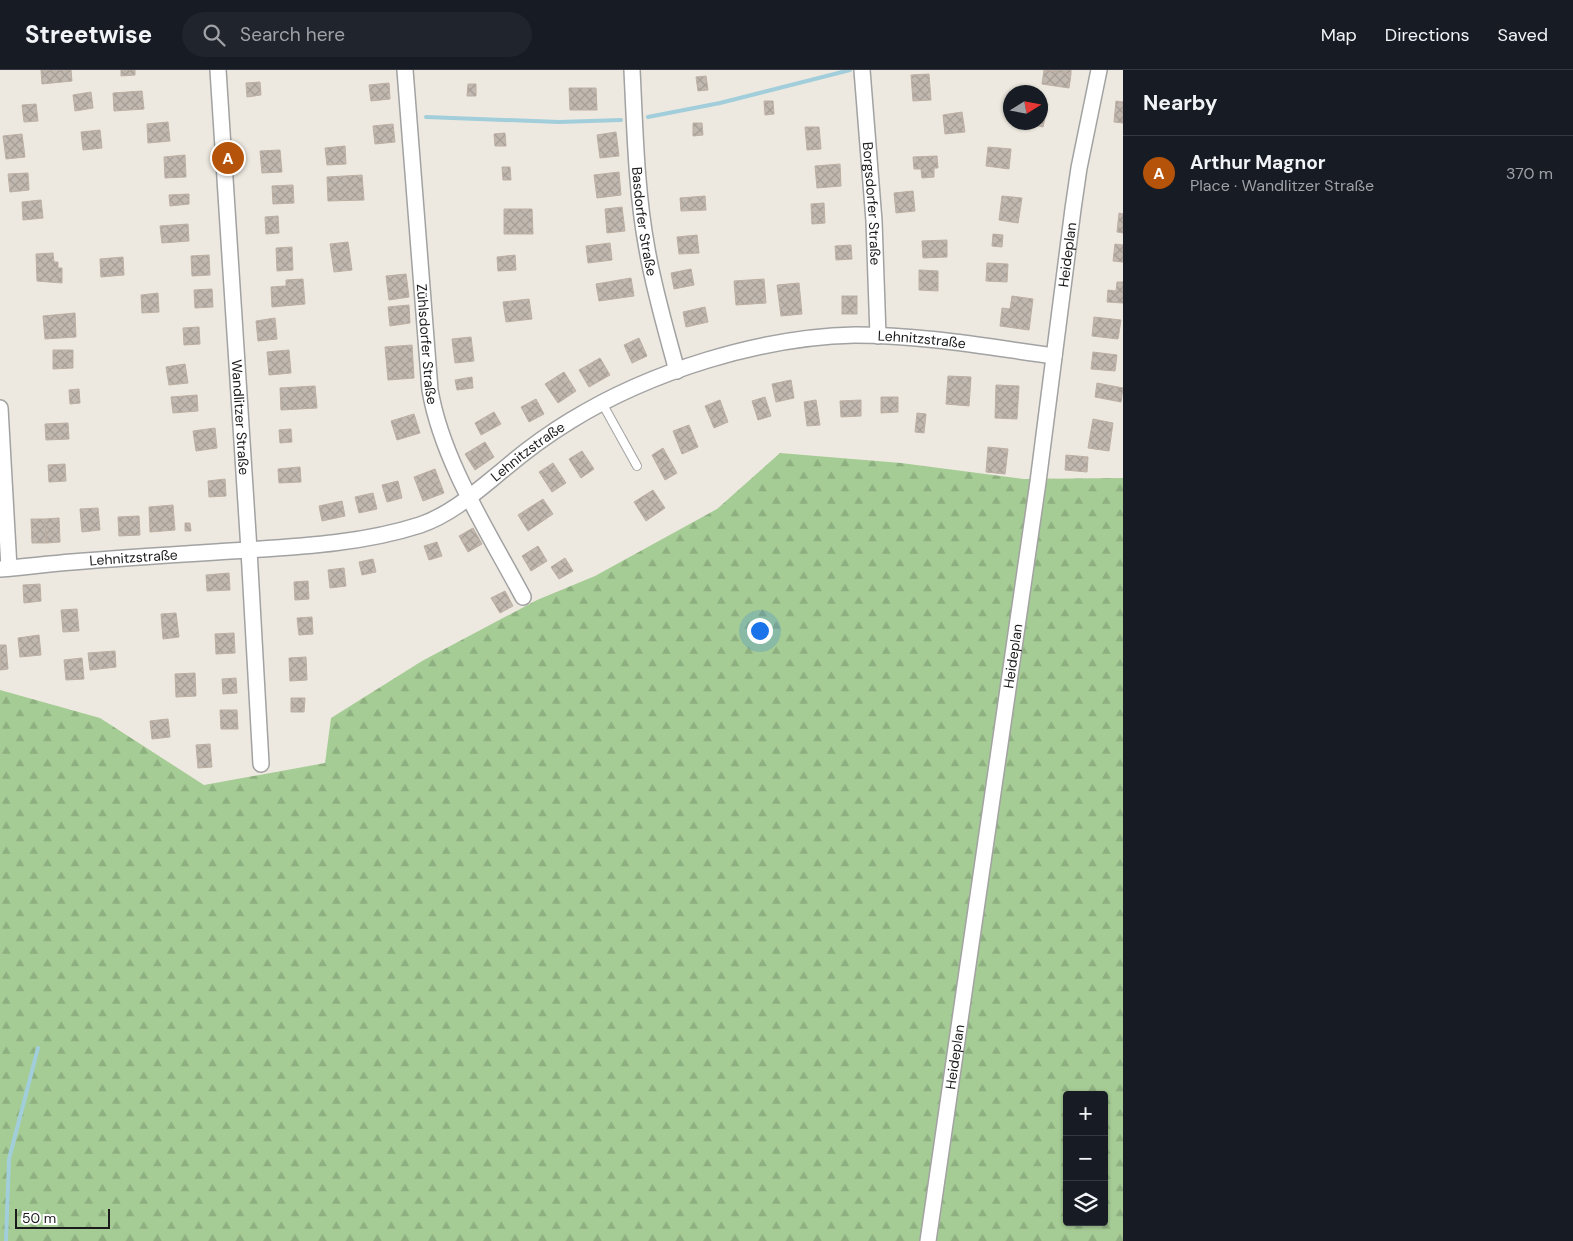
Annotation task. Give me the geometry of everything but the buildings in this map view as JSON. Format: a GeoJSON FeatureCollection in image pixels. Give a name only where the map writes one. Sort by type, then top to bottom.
{"type":"FeatureCollection","features":[{"type":"Feature","properties":{"kind":"street","name":"Wandlitzer Straße"},"geometry":{"type":"LineString","coordinates":[[218,70],[261,764]]}},
{"type":"Feature","properties":{"kind":"street","name":"Zühlsdorfer Straße"},"geometry":{"type":"LineString","coordinates":[[405,70],[430,390],[439,429],[446,447],[523,597]]}},
{"type":"Feature","properties":{"kind":"street","name":"Basdorfer Straße"},"geometry":{"type":"LineString","coordinates":[[632,70],[638,174],[644,230],[654,284],[677,371]]}},
{"type":"Feature","properties":{"kind":"street","name":"Borgsdorfer Straße"},"geometry":{"type":"LineString","coordinates":[[862,70],[874,222],[878,336]]}},
{"type":"Feature","properties":{"kind":"street","name":"Heideplan"},"geometry":{"type":"LineString","coordinates":[[928,1241],[1039,474],[1077,184],[1099,70]]}},
{"type":"Feature","properties":{"kind":"street","name":"Lehnitzstraße"},"geometry":{"type":"LineString","coordinates":[[5,568],[315,545],[383,535],[430,521],[442,515],[470,497],[539,442],[570,421],[602,403],[677,371],[735,353],[785,342],[836,336],[878,336],[942,341],[1054,356]]}},
{"type":"Feature","properties":{"kind":"street"},"geometry":{"type":"LineString","coordinates":[[0,408],[5,568]]}},
{"type":"Feature","properties":{"kind":"lane"},"geometry":{"type":"LineString","coordinates":[[602,403],[637,466]]}},
{"type":"Feature","properties":{"kind":"green space"},"geometry":{"type":"Polygon","coordinates":[[[780,453],[901,463],[1023,479],[1123,478],[1123,1241],[0,1241],[0,690],[100,718],[204,785],[325,763],[331,718],[422,661],[537,600],[595,576],[717,509],[780,453]]]}},
{"type":"Feature","properties":{"kind":"waterway"},"geometry":{"type":"LineString","coordinates":[[648,117],[720,103],[850,70]]}},
{"type":"Feature","properties":{"kind":"waterway"},"geometry":{"type":"LineString","coordinates":[[426,117],[559,122],[621,120]]}},
{"type":"Feature","properties":{"kind":"waterway"},"geometry":{"type":"LineString","coordinates":[[6,1241],[9,1159],[38,1048]]}},
{"type":"Feature","properties":{"kind":"place","name":"Arthur Magnor"},"geometry":{"type":"Point","coordinates":[228,158]}}]}
